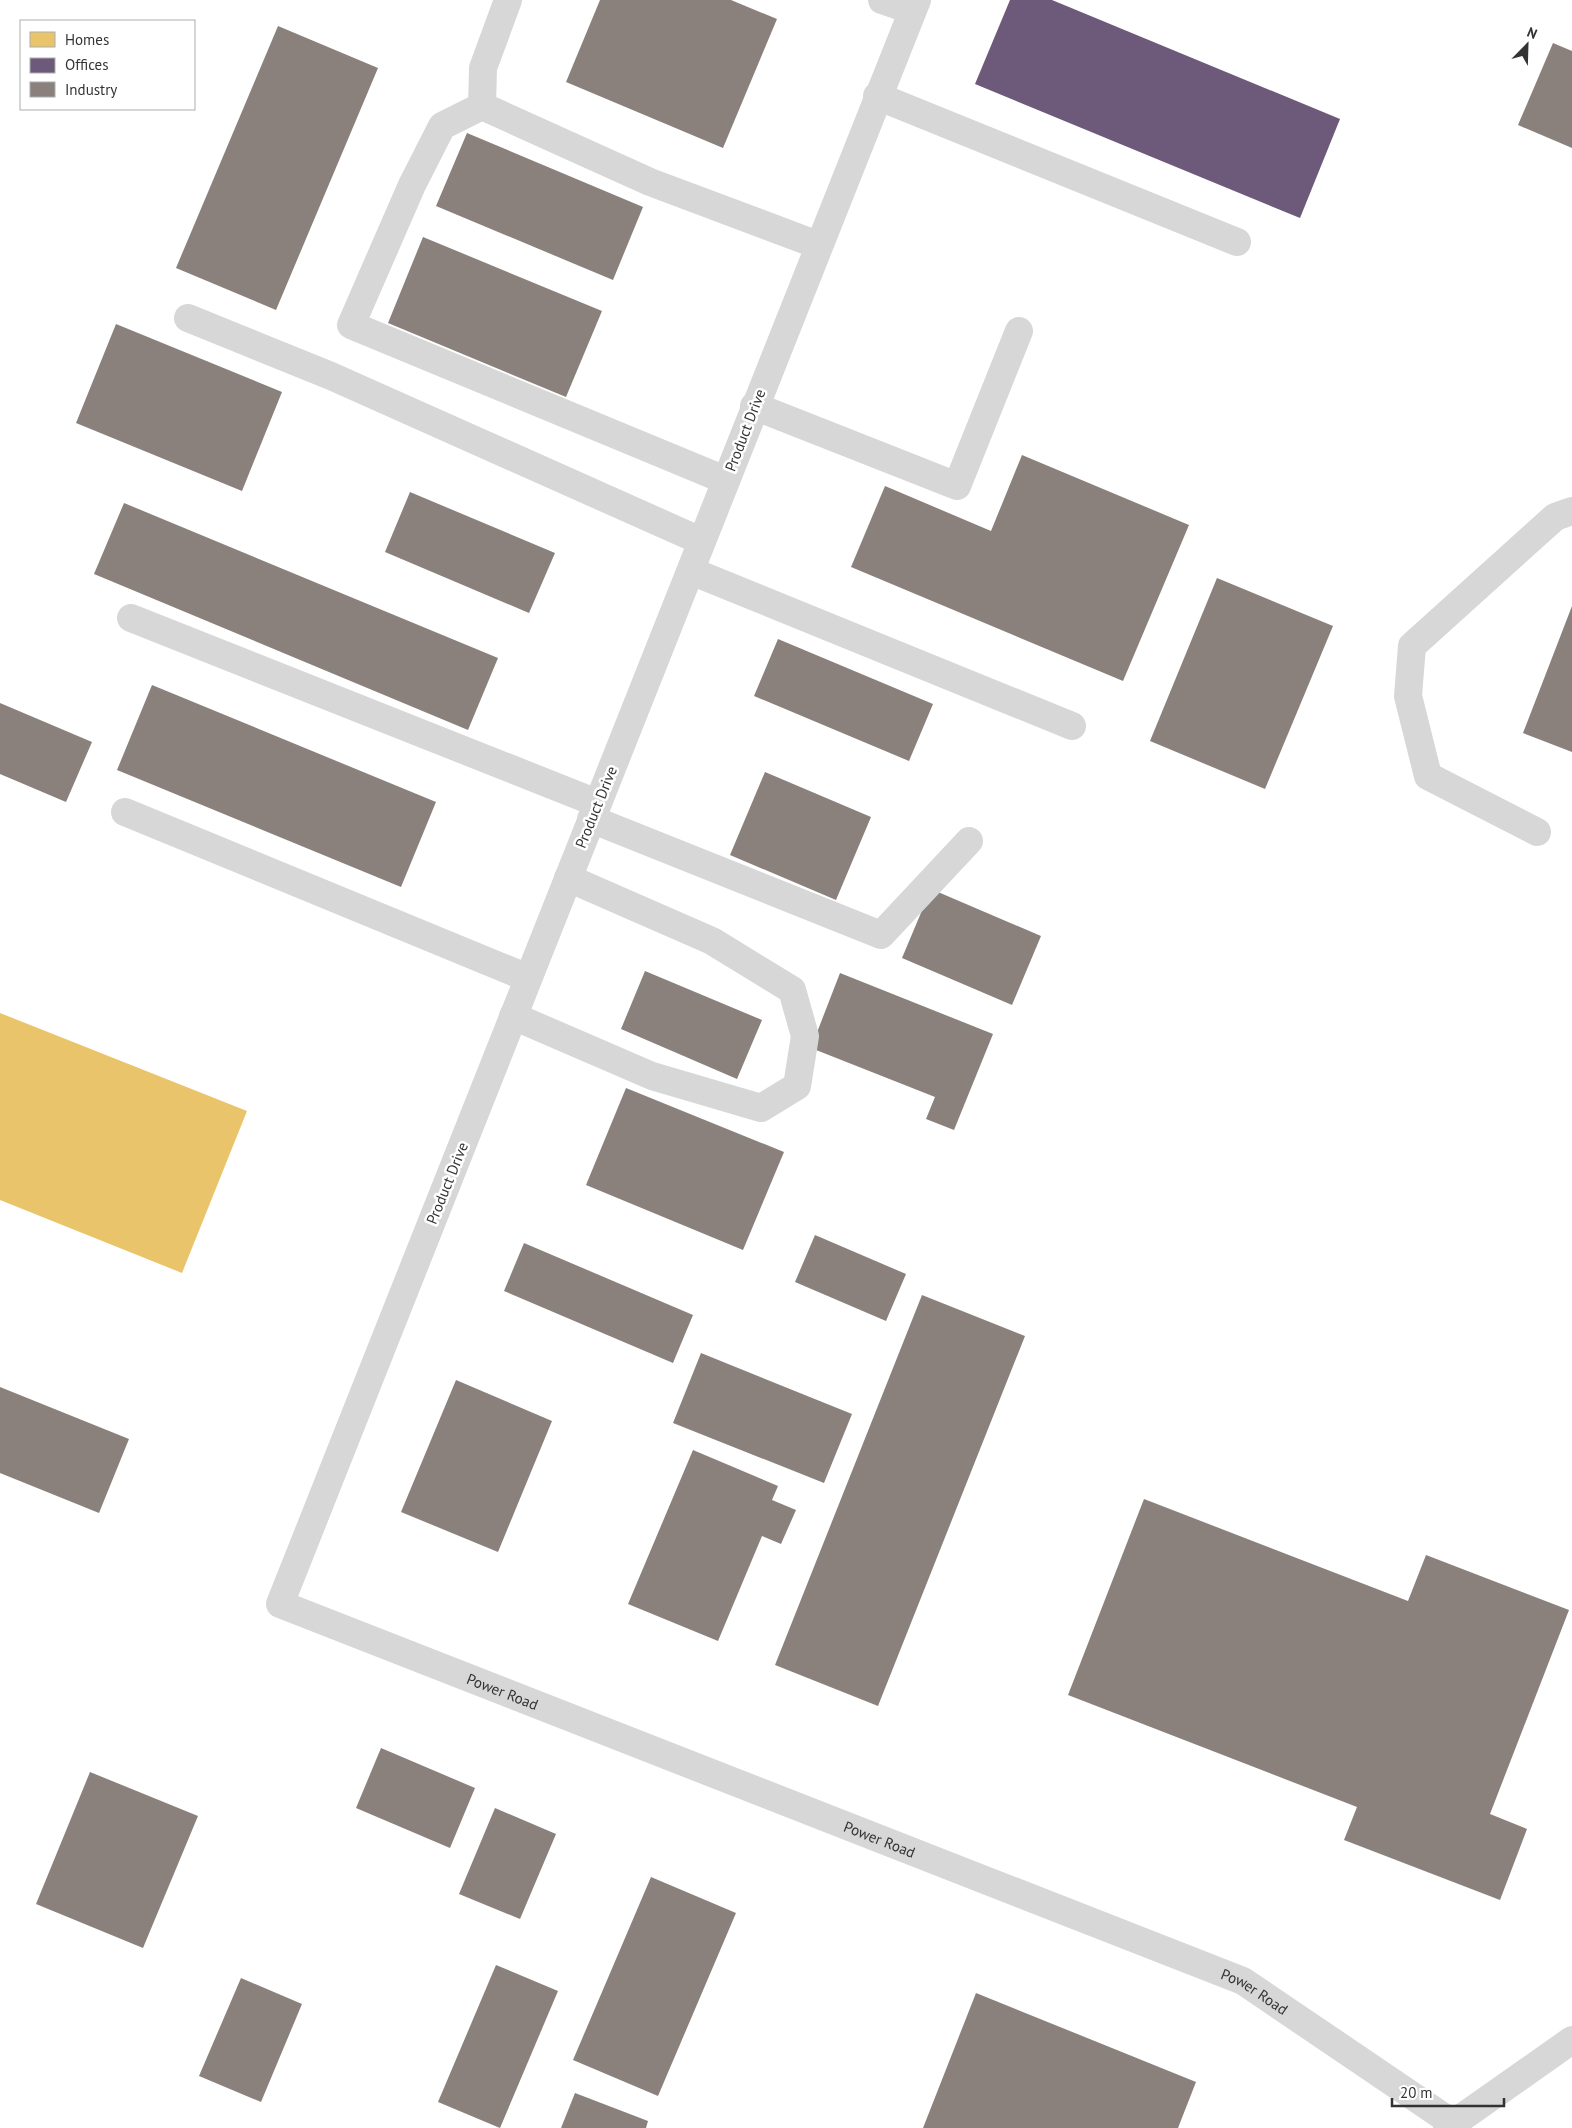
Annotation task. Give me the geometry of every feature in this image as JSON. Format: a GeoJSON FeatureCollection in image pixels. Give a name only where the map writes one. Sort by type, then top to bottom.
{"type":"FeatureCollection","features":[{"type":"Feature","properties":{"kind":"street"},"geometry":{"type":"LineString","coordinates":[[482,106],[483,68],[508,0]]}},
{"type":"Feature","properties":{"kind":"street"},"geometry":{"type":"LineString","coordinates":[[882,0],[914,5]]}},
{"type":"Feature","properties":{"kind":"street","name":"Product Drive"},"geometry":{"type":"LineString","coordinates":[[280,1604],[914,5]]}},
{"type":"Feature","properties":{"kind":"street"},"geometry":{"type":"LineString","coordinates":[[877,96],[1238,242]]}},
{"type":"Feature","properties":{"kind":"street"},"geometry":{"type":"LineString","coordinates":[[482,106],[650,182],[818,245]]}},
{"type":"Feature","properties":{"kind":"street"},"geometry":{"type":"LineString","coordinates":[[482,106],[442,126],[412,185],[351,325],[725,480]]}},
{"type":"Feature","properties":{"kind":"street"},"geometry":{"type":"LineString","coordinates":[[188,318],[331,376],[701,541]]}},
{"type":"Feature","properties":{"kind":"street"},"geometry":{"type":"LineString","coordinates":[[754,406],[957,486],[1019,330]]}},
{"type":"Feature","properties":{"kind":"street"},"geometry":{"type":"LineString","coordinates":[[1537,832],[1428,776],[1408,696],[1412,646],[1556,517],[1572,510]]}},
{"type":"Feature","properties":{"kind":"street"},"geometry":{"type":"LineString","coordinates":[[691,571],[1072,726]]}},
{"type":"Feature","properties":{"kind":"street"},"geometry":{"type":"LineString","coordinates":[[131,618],[594,811],[881,935],[969,841]]}},
{"type":"Feature","properties":{"kind":"street"},"geometry":{"type":"LineString","coordinates":[[125,812],[528,978]]}},
{"type":"Feature","properties":{"kind":"street"},"geometry":{"type":"LineString","coordinates":[[513,1016],[652,1076],[762,1108],[797,1086],[805,1036],[792,990],[712,941],[568,878]]}},
{"type":"Feature","properties":{"kind":"street","name":"Power Road"},"geometry":{"type":"LineString","coordinates":[[280,1604],[1243,1981],[1451,2126]]}},
{"type":"Feature","properties":{"kind":"street"},"geometry":{"type":"LineString","coordinates":[[1451,2126],[1572,2040]]}},
{"type":"Feature","properties":{"kind":"building: Homes"},"geometry":{"type":"Polygon","coordinates":[[[0,1013],[247,1111],[182,1273],[0,1200],[0,1013]]]}},
{"type":"Feature","properties":{"kind":"building: Offices"},"geometry":{"type":"Polygon","coordinates":[[[1010,0],[1052,0],[1340,119],[1300,218],[975,84],[1010,0]]]}},
{"type":"Feature","properties":{"kind":"building: Industry"},"geometry":{"type":"Polygon","coordinates":[[[600,0],[731,0],[777,19],[723,148],[566,82],[600,0]]]}},
{"type":"Feature","properties":{"kind":"building: Industry"},"geometry":{"type":"Polygon","coordinates":[[[278,26],[378,68],[276,310],[176,268],[278,26]]]}},
{"type":"Feature","properties":{"kind":"building: Industry"},"geometry":{"type":"Polygon","coordinates":[[[1553,43],[1572,51],[1572,148],[1518,125],[1553,43]]]}},
{"type":"Feature","properties":{"kind":"building: Industry"},"geometry":{"type":"Polygon","coordinates":[[[467,133],[643,207],[613,280],[436,206],[467,133]]]}},
{"type":"Feature","properties":{"kind":"building: Industry"},"geometry":{"type":"Polygon","coordinates":[[[423,237],[602,311],[566,397],[388,323],[423,237]]]}},
{"type":"Feature","properties":{"kind":"building: Industry"},"geometry":{"type":"Polygon","coordinates":[[[116,324],[282,392],[242,491],[76,423],[116,324]]]}},
{"type":"Feature","properties":{"kind":"building: Industry"},"geometry":{"type":"Polygon","coordinates":[[[1022,455],[1189,525],[1123,681],[851,567],[885,486],[991,531],[1022,455]]]}},
{"type":"Feature","properties":{"kind":"building: Industry"},"geometry":{"type":"Polygon","coordinates":[[[410,492],[555,553],[529,613],[385,552],[410,492]]]}},
{"type":"Feature","properties":{"kind":"building: Industry"},"geometry":{"type":"Polygon","coordinates":[[[124,503],[498,658],[468,730],[94,574],[124,503]]]}},
{"type":"Feature","properties":{"kind":"building: Industry"},"geometry":{"type":"Polygon","coordinates":[[[1217,578],[1333,626],[1265,789],[1150,741],[1217,578]]]}},
{"type":"Feature","properties":{"kind":"building: Industry"},"geometry":{"type":"Polygon","coordinates":[[[1572,606],[1572,752],[1523,733],[1572,606]]]}},
{"type":"Feature","properties":{"kind":"building: Industry"},"geometry":{"type":"Polygon","coordinates":[[[778,639],[933,704],[909,761],[754,696],[778,639]]]}},
{"type":"Feature","properties":{"kind":"building: Industry"},"geometry":{"type":"Polygon","coordinates":[[[152,685],[436,802],[401,887],[117,770],[152,685]]]}},
{"type":"Feature","properties":{"kind":"building: Industry"},"geometry":{"type":"Polygon","coordinates":[[[0,703],[92,742],[66,802],[0,774],[0,703]]]}},
{"type":"Feature","properties":{"kind":"building: Industry"},"geometry":{"type":"Polygon","coordinates":[[[765,772],[871,817],[836,900],[730,855],[765,772]]]}},
{"type":"Feature","properties":{"kind":"building: Industry"},"geometry":{"type":"Polygon","coordinates":[[[931,889],[1041,936],[1012,1005],[902,958],[931,889]]]}},
{"type":"Feature","properties":{"kind":"building: Industry"},"geometry":{"type":"Polygon","coordinates":[[[645,971],[762,1020],[737,1079],[621,1029],[645,971]]]}},
{"type":"Feature","properties":{"kind":"building: Industry"},"geometry":{"type":"Polygon","coordinates":[[[840,973],[993,1034],[954,1130],[926,1119],[935,1097],[811,1048],[840,973]]]}},
{"type":"Feature","properties":{"kind":"building: Industry"},"geometry":{"type":"Polygon","coordinates":[[[626,1088],[784,1152],[743,1250],[586,1185],[626,1088]]]}},
{"type":"Feature","properties":{"kind":"building: Industry"},"geometry":{"type":"Polygon","coordinates":[[[815,1235],[906,1274],[886,1321],[795,1282],[815,1235]]]}},
{"type":"Feature","properties":{"kind":"building: Industry"},"geometry":{"type":"Polygon","coordinates":[[[524,1243],[693,1315],[673,1363],[504,1291],[524,1243]]]}},
{"type":"Feature","properties":{"kind":"building: Industry"},"geometry":{"type":"Polygon","coordinates":[[[922,1295],[1025,1336],[878,1706],[775,1665],[922,1295]]]}},
{"type":"Feature","properties":{"kind":"building: Industry"},"geometry":{"type":"Polygon","coordinates":[[[701,1353],[852,1414],[824,1483],[673,1423],[701,1353]]]}},
{"type":"Feature","properties":{"kind":"building: Industry"},"geometry":{"type":"Polygon","coordinates":[[[456,1380],[552,1421],[498,1552],[401,1512],[456,1380]]]}},
{"type":"Feature","properties":{"kind":"building: Industry"},"geometry":{"type":"Polygon","coordinates":[[[0,1387],[129,1439],[99,1513],[0,1473],[0,1387]]]}},
{"type":"Feature","properties":{"kind":"building: Industry"},"geometry":{"type":"Polygon","coordinates":[[[693,1450],[778,1486],[772,1500],[796,1510],[781,1544],[762,1536],[718,1641],[628,1604],[693,1450]]]}},
{"type":"Feature","properties":{"kind":"building: Industry"},"geometry":{"type":"Polygon","coordinates":[[[1144,1499],[1408,1601],[1426,1555],[1569,1610],[1490,1814],[1527,1829],[1500,1900],[1344,1840],[1357,1807],[1068,1695],[1144,1499]]]}},
{"type":"Feature","properties":{"kind":"building: Industry"},"geometry":{"type":"Polygon","coordinates":[[[381,1748],[475,1788],[450,1848],[356,1808],[381,1748]]]}},
{"type":"Feature","properties":{"kind":"building: Industry"},"geometry":{"type":"Polygon","coordinates":[[[90,1772],[198,1816],[143,1948],[36,1904],[90,1772]]]}},
{"type":"Feature","properties":{"kind":"building: Industry"},"geometry":{"type":"Polygon","coordinates":[[[495,1808],[556,1834],[520,1919],[459,1894],[495,1808]]]}},
{"type":"Feature","properties":{"kind":"building: Industry"},"geometry":{"type":"Polygon","coordinates":[[[651,1877],[736,1913],[658,2096],[573,2060],[651,1877]]]}},
{"type":"Feature","properties":{"kind":"building: Industry"},"geometry":{"type":"Polygon","coordinates":[[[496,1965],[558,1991],[500,2128],[438,2102],[496,1965]]]}},
{"type":"Feature","properties":{"kind":"building: Industry"},"geometry":{"type":"Polygon","coordinates":[[[241,1978],[302,2004],[261,2102],[199,2076],[241,1978]]]}},
{"type":"Feature","properties":{"kind":"building: Industry"},"geometry":{"type":"Polygon","coordinates":[[[976,1993],[1196,2082],[1178,2128],[923,2128],[976,1993]]]}},
{"type":"Feature","properties":{"kind":"building: Industry"},"geometry":{"type":"Polygon","coordinates":[[[575,2093],[648,2121],[646,2128],[561,2128],[575,2093]]]}}]}
